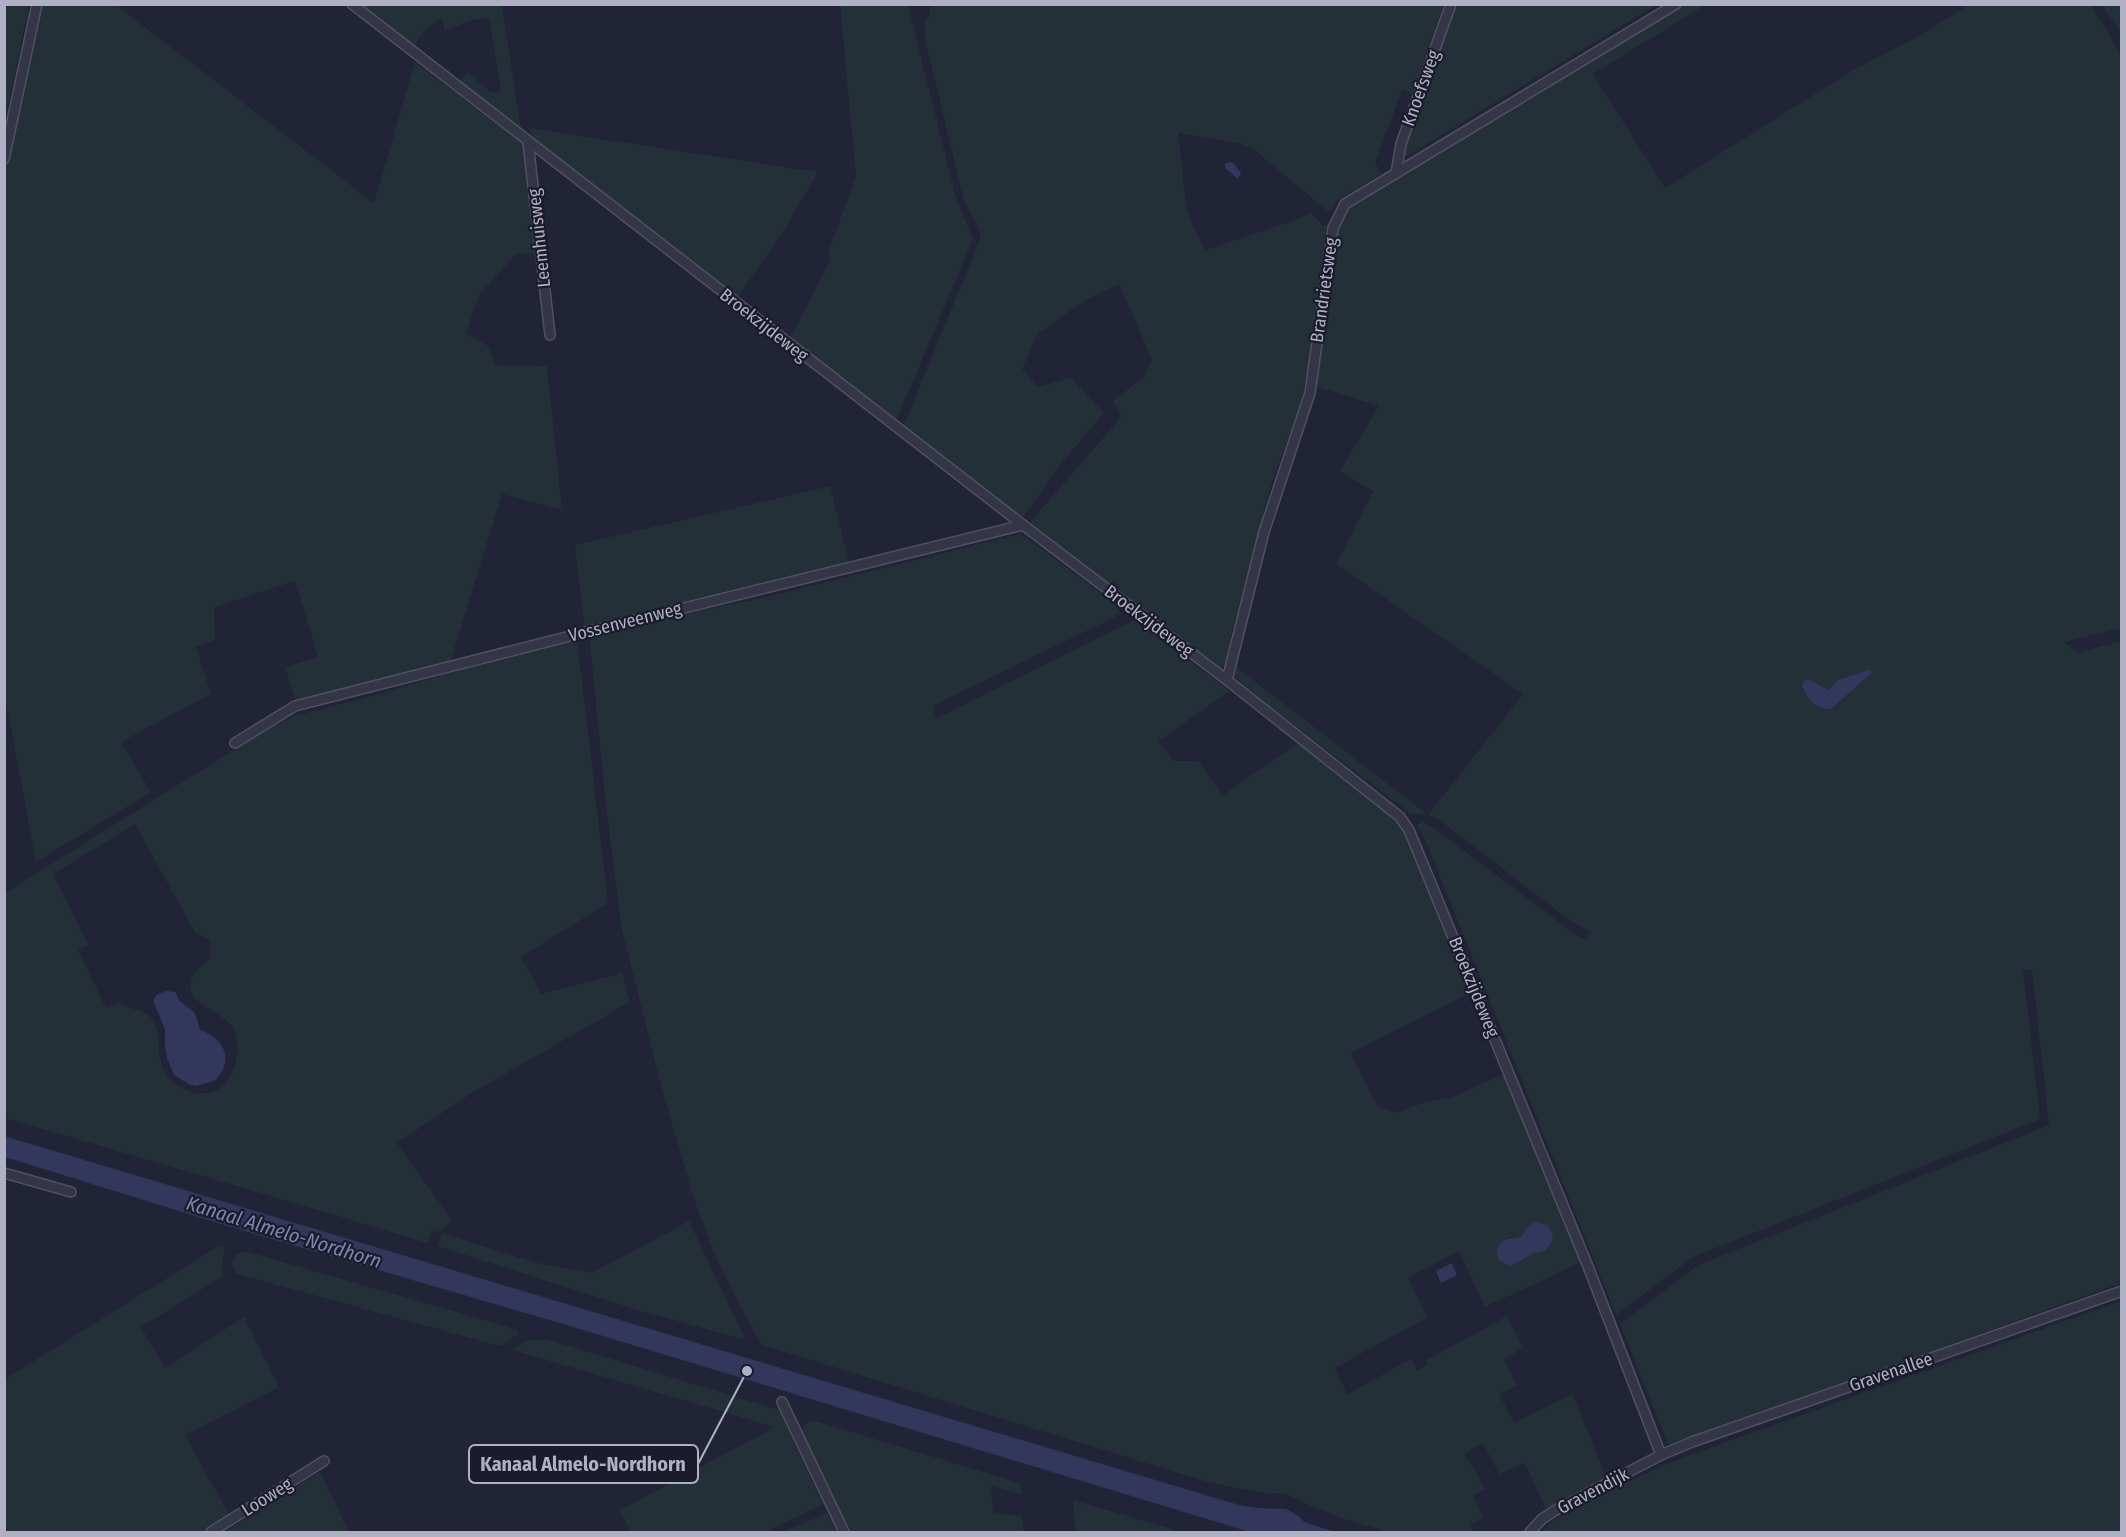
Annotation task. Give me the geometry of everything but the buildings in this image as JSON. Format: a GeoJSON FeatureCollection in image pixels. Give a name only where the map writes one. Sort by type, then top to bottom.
{"type":"FeatureCollection","features":[{"type":"Feature","properties":{"kind":"street"},"geometry":{"type":"LineString","coordinates":[[4,159],[37,4]]}},
{"type":"Feature","properties":{"kind":"street","name":"Broekzijdeweg"},"geometry":{"type":"LineString","coordinates":[[352,4],[1023,525],[1227,680],[1400,817],[1410,830],[1589,1269],[1661,1455]]}},
{"type":"Feature","properties":{"kind":"street","name":"Knoefsweg"},"geometry":{"type":"LineString","coordinates":[[1396,173],[1401,144],[1451,4]]}},
{"type":"Feature","properties":{"kind":"street","name":"Brandrietsweg"},"geometry":{"type":"LineString","coordinates":[[1227,680],[1264,532],[1310,393],[1333,228],[1345,204],[1676,4]]}},
{"type":"Feature","properties":{"kind":"street","name":"Leemhuisweg"},"geometry":{"type":"LineString","coordinates":[[528,142],[550,335]]}},
{"type":"Feature","properties":{"kind":"street","name":"Vossenveenweg"},"geometry":{"type":"LineString","coordinates":[[235,743],[295,706],[1023,525]]}},
{"type":"Feature","properties":{"kind":"street"},"geometry":{"type":"LineString","coordinates":[[4,1173],[71,1192]]}},
{"type":"Feature","properties":{"kind":"street","name":"Gravenallee"},"geometry":{"type":"LineString","coordinates":[[1661,1455],[2121,1291]]}},
{"type":"Feature","properties":{"kind":"street"},"geometry":{"type":"LineString","coordinates":[[782,1402],[844,1533]]}},
{"type":"Feature","properties":{"kind":"street","name":"Gravendijk"},"geometry":{"type":"LineString","coordinates":[[1530,1533],[1542,1519],[1554,1511],[1661,1455]]}},
{"type":"Feature","properties":{"kind":"street","name":"Looweg"},"geometry":{"type":"LineString","coordinates":[[211,1533],[324,1461]]}},
{"type":"Feature","properties":{"kind":"shaded area"},"geometry":{"type":"Polygon","coordinates":[[[366,4],[502,5],[521,130],[458,82],[468,72],[490,92],[497,93],[501,89],[489,18],[471,20],[445,31],[441,17],[425,30],[413,47],[362,10],[366,4]]]}},
{"type":"Feature","properties":{"kind":"shaded area"},"geometry":{"type":"Polygon","coordinates":[[[953,4],[1444,5],[1412,93],[1402,90],[1375,163],[1382,173],[1337,201],[1330,213],[1252,148],[1238,143],[1178,133],[1186,204],[1193,226],[1206,250],[1293,221],[1310,213],[1324,226],[1327,224],[1312,347],[1300,408],[1272,481],[1232,632],[1228,660],[1220,668],[1031,521],[1117,422],[1121,415],[1113,401],[1145,376],[1152,359],[1119,284],[1089,298],[1038,333],[1022,369],[1038,387],[1071,378],[1104,413],[1064,460],[1024,516],[1019,518],[903,427],[980,240],[977,224],[964,201],[925,39],[925,21],[930,15],[930,7],[953,4]]]}},
{"type":"Feature","properties":{"kind":"shaded area"},"geometry":{"type":"Polygon","coordinates":[[[4,5],[29,5],[5,120],[4,5]]]}},
{"type":"Feature","properties":{"kind":"shaded area"},"geometry":{"type":"Polygon","coordinates":[[[40,5],[116,5],[374,203],[415,62],[522,143],[535,254],[517,253],[479,295],[466,333],[488,346],[496,365],[547,366],[562,510],[502,494],[450,663],[296,702],[285,667],[318,657],[295,581],[214,607],[215,640],[196,647],[211,694],[121,742],[151,792],[36,862],[5,696],[4,177],[40,5]]]}},
{"type":"Feature","properties":{"kind":"shaded area"},"geometry":{"type":"Polygon","coordinates":[[[840,5],[908,5],[956,198],[973,239],[896,421],[790,338],[831,259],[828,252],[856,177],[840,5]]]}},
{"type":"Feature","properties":{"kind":"shaded area"},"geometry":{"type":"Polygon","coordinates":[[[1455,5],[1656,5],[1402,159],[1455,5]]]}},
{"type":"Feature","properties":{"kind":"shaded area"},"geometry":{"type":"Polygon","coordinates":[[[1682,5],[1705,5],[1593,74],[1665,188],[1850,72],[1913,39],[1969,5],[2091,5],[2121,54],[2122,628],[2064,642],[2078,653],[2121,641],[2121,1283],[1669,1446],[1620,1324],[1698,1265],[2049,1125],[2032,970],[2023,970],[2040,1119],[1693,1257],[1616,1315],[1427,844],[1417,825],[1423,822],[1433,827],[1576,935],[1586,939],[1590,932],[1564,916],[1438,819],[1428,815],[1523,694],[1336,564],[1373,491],[1340,471],[1379,406],[1315,386],[1338,217],[1345,207],[1682,5]],[[1873,672],[1838,680],[1828,690],[1809,679],[1831,709],[1873,672]]]}},
{"type":"Feature","properties":{"kind":"shaded area"},"geometry":{"type":"Polygon","coordinates":[[[2102,5],[2121,5],[2121,35],[2120,32],[2102,5]]]}},
{"type":"Feature","properties":{"kind":"shaded area"},"geometry":{"type":"Polygon","coordinates":[[[529,128],[818,172],[784,231],[737,298],[534,141],[529,128]]]}},
{"type":"Feature","properties":{"kind":"shaded area"},"geometry":{"type":"Polygon","coordinates":[[[830,486],[850,566],[585,630],[575,545],[830,486]]]}},
{"type":"Feature","properties":{"kind":"shaded area"},"geometry":{"type":"Polygon","coordinates":[[[1021,534],[1118,606],[1119,611],[1115,617],[933,706],[935,719],[1134,620],[1230,691],[1158,741],[1174,761],[1198,761],[1223,795],[1298,743],[1392,814],[1417,849],[1474,991],[1351,1053],[1378,1107],[1397,1113],[1425,1102],[1451,1098],[1506,1073],[1581,1262],[1485,1307],[1459,1251],[1408,1278],[1428,1317],[1335,1368],[1347,1394],[1411,1359],[1417,1370],[1428,1364],[1427,1360],[1507,1316],[1523,1348],[1504,1359],[1517,1385],[1499,1394],[1514,1423],[1573,1394],[1608,1481],[1548,1513],[1525,1463],[1499,1474],[1483,1443],[1465,1454],[1485,1489],[1473,1496],[1484,1517],[1470,1524],[1474,1532],[1389,1532],[1353,1522],[1285,1493],[1265,1493],[1211,1483],[762,1345],[715,1256],[693,1196],[662,1089],[621,925],[606,806],[589,634],[770,596],[1021,534]],[[1527,1227],[1521,1237],[1509,1237],[1511,1266],[1534,1253],[1545,1251],[1527,1227]]]}},
{"type":"Feature","properties":{"kind":"shaded area"},"geometry":{"type":"Polygon","coordinates":[[[577,638],[608,903],[521,957],[541,994],[622,973],[630,1002],[472,1093],[397,1143],[452,1220],[440,1232],[431,1231],[427,1243],[5,1118],[5,893],[200,771],[294,716],[368,697],[542,646],[577,638]],[[135,824],[53,874],[88,945],[78,950],[106,1008],[118,1003],[148,1015],[157,1030],[161,1059],[170,1079],[188,1091],[209,1093],[223,1086],[229,1079],[236,1060],[237,1040],[229,1023],[197,1000],[191,991],[193,976],[211,957],[210,939],[195,933],[135,824]]]}},
{"type":"Feature","properties":{"kind":"shaded area"},"geometry":{"type":"Polygon","coordinates":[[[1235,666],[1428,815],[1410,813],[1264,702],[1234,676],[1235,666]]]}},
{"type":"Feature","properties":{"kind":"shaded area"},"geometry":{"type":"Polygon","coordinates":[[[689,1221],[746,1340],[634,1309],[438,1246],[442,1233],[533,1262],[592,1273],[689,1221]]]}},
{"type":"Feature","properties":{"kind":"shaded area"},"geometry":{"type":"Polygon","coordinates":[[[219,1246],[225,1248],[221,1267],[223,1276],[141,1327],[165,1368],[244,1317],[279,1387],[185,1435],[230,1516],[204,1532],[5,1532],[5,1379],[219,1246]]]}},
{"type":"Feature","properties":{"kind":"shaded area"},"geometry":{"type":"Polygon","coordinates":[[[245,1251],[515,1329],[518,1331],[517,1335],[500,1346],[237,1274],[233,1267],[233,1260],[237,1254],[245,1251]]]}},
{"type":"Feature","properties":{"kind":"shaded area"},"geometry":{"type":"Polygon","coordinates":[[[2121,1301],[2121,1532],[1542,1532],[1553,1521],[1593,1497],[1676,1460],[2121,1301]]]}},
{"type":"Feature","properties":{"kind":"shaded area"},"geometry":{"type":"Polygon","coordinates":[[[546,1339],[779,1410],[823,1504],[765,1532],[631,1532],[620,1510],[775,1427],[512,1350],[526,1341],[546,1339]]]}},
{"type":"Feature","properties":{"kind":"shaded area"},"geometry":{"type":"Polygon","coordinates":[[[812,1420],[1020,1483],[1021,1494],[991,1486],[993,1512],[1022,1517],[1024,1532],[846,1532],[798,1433],[805,1424],[812,1420]]]}},
{"type":"Feature","properties":{"kind":"shaded area"},"geometry":{"type":"Polygon","coordinates":[[[320,1472],[349,1532],[225,1532],[320,1472]]]}},
{"type":"Feature","properties":{"kind":"shaded area"},"geometry":{"type":"Polygon","coordinates":[[[1073,1500],[1172,1529],[1170,1532],[1076,1532],[1073,1500]]]}},
{"type":"Feature","properties":{"kind":"shaded area"},"geometry":{"type":"Polygon","coordinates":[[[827,1513],[836,1532],[784,1532],[827,1513]]]}},
{"type":"Feature","properties":{"kind":"water"},"geometry":{"type":"Polygon","coordinates":[[[1233,163],[1241,173],[1238,179],[1225,168],[1225,164],[1233,163]]]}},
{"type":"Feature","properties":{"kind":"water"},"geometry":{"type":"Polygon","coordinates":[[[1869,670],[1873,672],[1831,709],[1821,708],[1813,703],[1802,686],[1804,680],[1809,679],[1828,690],[1838,680],[1869,670]]]}},
{"type":"Feature","properties":{"kind":"water"},"geometry":{"type":"Polygon","coordinates":[[[167,991],[175,992],[180,1001],[195,1013],[200,1030],[216,1039],[223,1049],[224,1067],[216,1080],[197,1086],[190,1085],[174,1075],[167,1058],[165,1029],[153,1001],[156,995],[167,991]]]}},
{"type":"Feature","properties":{"kind":"water"},"geometry":{"type":"Polygon","coordinates":[[[4,1136],[1239,1505],[1286,1509],[1304,1522],[1335,1532],[1250,1532],[570,1326],[221,1224],[5,1157],[4,1136]]]}},
{"type":"Feature","properties":{"kind":"water"},"geometry":{"type":"Polygon","coordinates":[[[1535,1222],[1546,1225],[1550,1229],[1553,1239],[1545,1251],[1534,1253],[1511,1266],[1498,1260],[1498,1249],[1502,1242],[1521,1237],[1527,1227],[1535,1222]]]}},
{"type":"Feature","properties":{"kind":"water"},"geometry":{"type":"Polygon","coordinates":[[[1452,1263],[1457,1275],[1441,1283],[1436,1271],[1452,1263]]]}},
{"type":"Feature","properties":{"kind":"place","name":"Kanaal Almelo-Nordhorn"},"geometry":{"type":"Point","coordinates":[747,1371]}}]}
